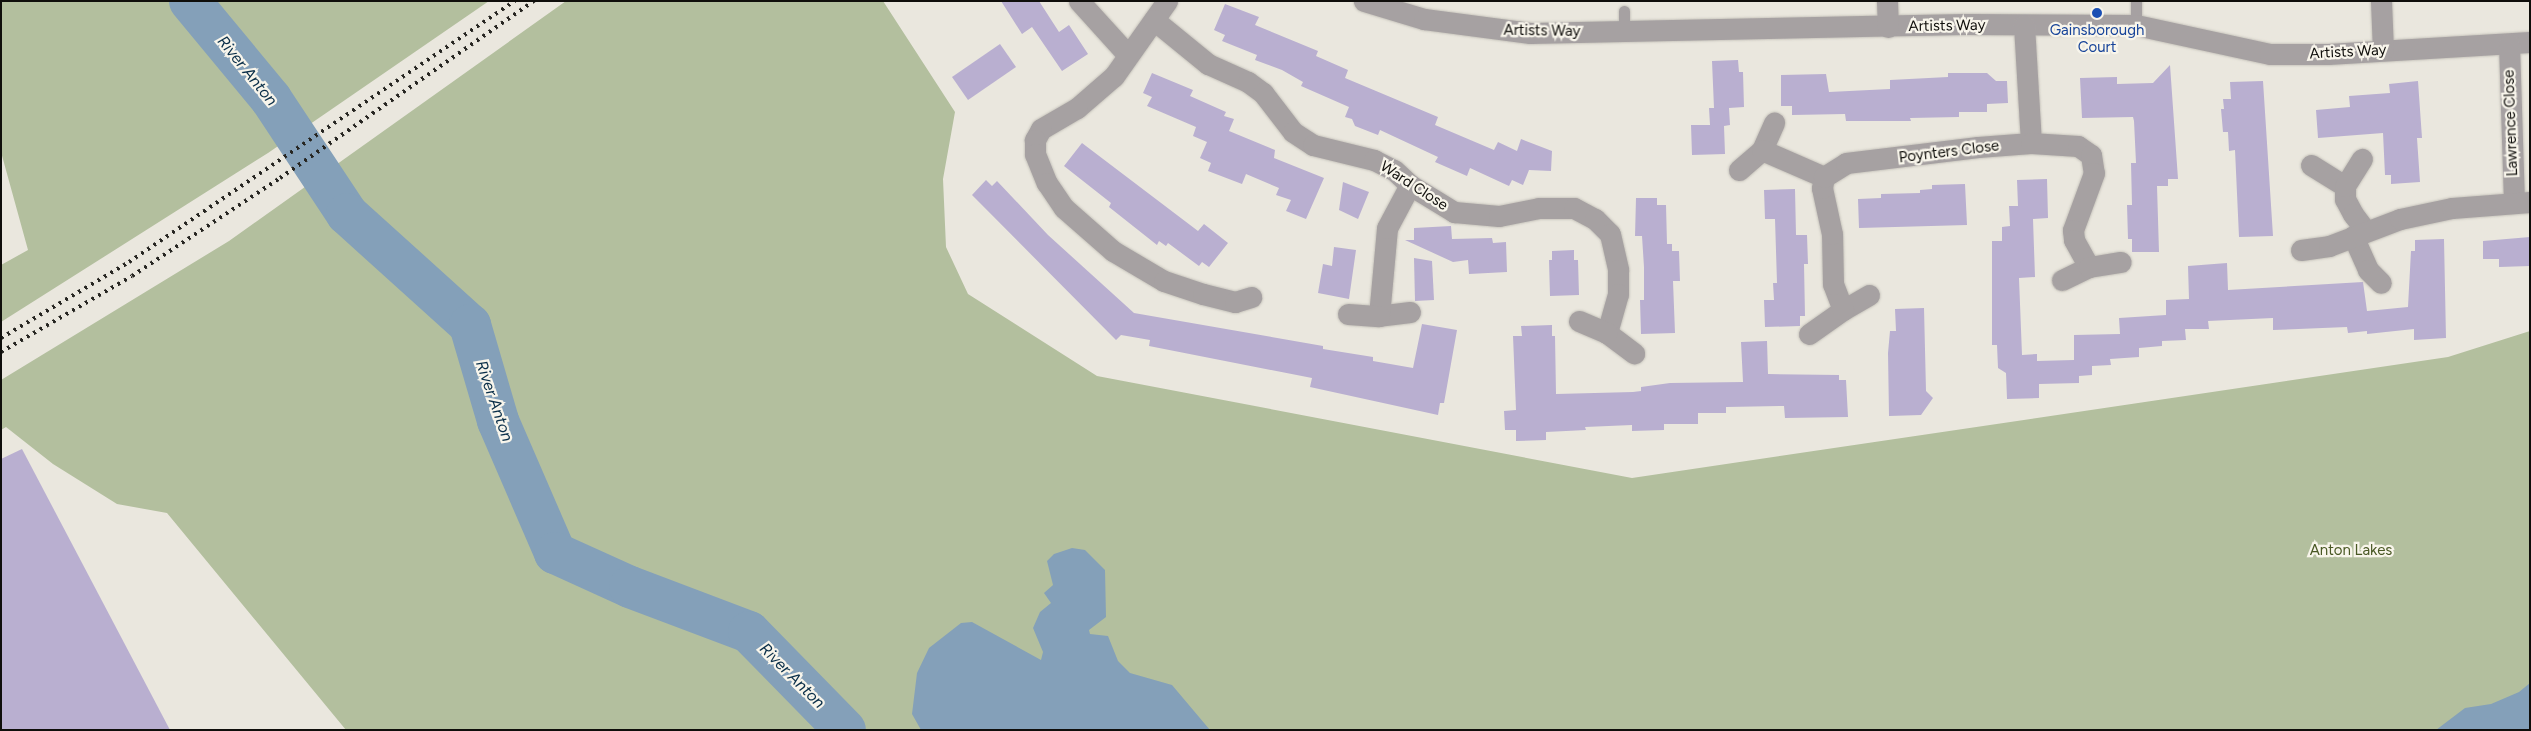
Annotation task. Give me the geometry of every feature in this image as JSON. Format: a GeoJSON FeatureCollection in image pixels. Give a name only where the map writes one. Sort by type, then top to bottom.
{"type":"FeatureCollection","features":[{"type":"Feature","properties":{"kind":"street"},"geometry":{"type":"LineString","coordinates":[[1079,1],[1127,54]]}},
{"type":"Feature","properties":{"kind":"street"},"geometry":{"type":"LineString","coordinates":[[1167,1],[1127,54],[1114,76],[1097,92],[1041,129],[1035,140],[1035,154],[1047,183],[1071,215],[1113,251],[1164,281],[1203,294],[1235,302],[1251,297]]}},
{"type":"Feature","properties":{"kind":"street"},"geometry":{"type":"LineString","coordinates":[[1887,1],[1888,27]]}},
{"type":"Feature","properties":{"kind":"street"},"geometry":{"type":"LineString","coordinates":[[2381,1],[2384,50]]}},
{"type":"Feature","properties":{"kind":"street","name":"Artists Way"},"geometry":{"type":"LineString","coordinates":[[1367,2],[1424,20],[1472,28],[1530,33],[1624,21],[1888,27],[2136,25],[2270,54],[2328,54],[2530,42]]}},
{"type":"Feature","properties":{"kind":"street","name":"Ward Close"},"geometry":{"type":"LineString","coordinates":[[1154,20],[1208,64],[1248,82],[1263,93],[1292,132],[1313,145],[1374,160],[1394,170],[1410,186],[1454,212],[1499,216],[1539,208],[1574,208],[1595,219],[1610,234],[1618,270],[1618,294],[1607,333]]}},
{"type":"Feature","properties":{"kind":"street"},"geometry":{"type":"LineString","coordinates":[[2024,25],[2031,143]]}},
{"type":"Feature","properties":{"kind":"street","name":"Lawrence Close"},"geometry":{"type":"LineString","coordinates":[[2301,250],[2329,246],[2360,233],[2452,208],[2522,203],[2509,44]]}},
{"type":"Feature","properties":{"kind":"street"},"geometry":{"type":"LineString","coordinates":[[1739,170],[1762,150],[1774,123]]}},
{"type":"Feature","properties":{"kind":"street","name":"Poynters Close"},"geometry":{"type":"LineString","coordinates":[[1824,177],[1846,163],[1862,160],[2031,143],[2078,146],[2091,155],[2093,181],[2073,234],[2089,267]]}},
{"type":"Feature","properties":{"kind":"street"},"geometry":{"type":"LineString","coordinates":[[1762,150],[1824,177],[1823,199],[1832,234],[1833,284],[1843,310]]}},
{"type":"Feature","properties":{"kind":"street"},"geometry":{"type":"LineString","coordinates":[[2362,159],[2345,186],[2345,199],[2360,233],[2368,270],[2381,283]]}},
{"type":"Feature","properties":{"kind":"street"},"geometry":{"type":"LineString","coordinates":[[2311,165],[2345,186]]}},
{"type":"Feature","properties":{"kind":"street"},"geometry":{"type":"LineString","coordinates":[[1379,316],[1387,228],[1410,186]]}},
{"type":"Feature","properties":{"kind":"street"},"geometry":{"type":"LineString","coordinates":[[2062,280],[2089,267],[2121,262]]}},
{"type":"Feature","properties":{"kind":"street"},"geometry":{"type":"LineString","coordinates":[[1809,334],[1843,310],[1870,296]]}},
{"type":"Feature","properties":{"kind":"street"},"geometry":{"type":"LineString","coordinates":[[1348,314],[1379,316],[1410,312]]}},
{"type":"Feature","properties":{"kind":"street"},"geometry":{"type":"LineString","coordinates":[[1579,321],[1607,333],[1634,353]]}},
{"type":"Feature","properties":{"kind":"lane"},"geometry":{"type":"LineString","coordinates":[[2136,1],[2136,25]]}},
{"type":"Feature","properties":{"kind":"green space"},"geometry":{"type":"Polygon","coordinates":[[[1,1],[489,1],[268,153],[1,322],[1,265],[28,250],[1,152],[1,1]]]}},
{"type":"Feature","properties":{"kind":"green space","name":"Anton Lakes"},"geometry":{"type":"Polygon","coordinates":[[[566,1],[883,1],[955,112],[943,179],[946,247],[968,294],[1097,376],[1632,478],[2448,357],[2530,331],[2530,730],[346,730],[167,513],[117,504],[53,464],[6,427],[1,430],[1,380],[229,241],[566,1]]]}},
{"type":"Feature","properties":{"kind":"water"},"geometry":{"type":"Polygon","coordinates":[[[1072,548],[1085,550],[1105,570],[1106,617],[1089,630],[1090,634],[1108,636],[1118,661],[1130,673],[1172,685],[1210,730],[921,730],[912,714],[917,673],[929,648],[961,623],[972,622],[1041,660],[1043,652],[1033,628],[1040,612],[1051,603],[1044,593],[1053,585],[1047,561],[1054,554],[1072,548]]]}},
{"type":"Feature","properties":{"kind":"water"},"geometry":{"type":"Polygon","coordinates":[[[2530,683],[2530,730],[2436,730],[2465,708],[2491,704],[2519,692],[2530,683]]]}},
{"type":"Feature","properties":{"kind":"building"},"geometry":{"type":"Polygon","coordinates":[[[1001,1],[1039,1],[1059,32],[1069,25],[1088,54],[1062,71],[1032,27],[1022,34],[1001,1]]]}},
{"type":"Feature","properties":{"kind":"building"},"geometry":{"type":"Polygon","coordinates":[[[1225,4],[1259,17],[1255,25],[1318,51],[1316,56],[1348,70],[1345,78],[1438,117],[1435,125],[1494,150],[1498,142],[1517,151],[1521,139],[1552,151],[1551,171],[1529,170],[1523,185],[1512,180],[1509,186],[1470,168],[1467,176],[1435,162],[1438,157],[1380,130],[1378,135],[1355,126],[1352,119],[1345,117],[1349,107],[1301,86],[1303,82],[1282,70],[1255,60],[1257,55],[1222,41],[1225,35],[1214,30],[1225,4]]]}},
{"type":"Feature","properties":{"kind":"building"},"geometry":{"type":"Polygon","coordinates":[[[1000,44],[1016,67],[968,100],[952,77],[1000,44]]]}},
{"type":"Feature","properties":{"kind":"building"},"geometry":{"type":"Polygon","coordinates":[[[1738,60],[1739,72],[1743,72],[1744,107],[1729,108],[1730,125],[1724,126],[1725,154],[1692,155],[1691,125],[1710,125],[1709,108],[1714,108],[1712,61],[1738,60]]]}},
{"type":"Feature","properties":{"kind":"building"},"geometry":{"type":"Polygon","coordinates":[[[2170,65],[2178,179],[2168,179],[2168,186],[2157,186],[2159,252],[2132,252],[2132,239],[2128,239],[2127,205],[2132,205],[2131,163],[2136,163],[2133,117],[2082,118],[2080,78],[2117,77],[2117,84],[2153,83],[2170,65]]]}},
{"type":"Feature","properties":{"kind":"building"},"geometry":{"type":"Polygon","coordinates":[[[1152,73],[1193,90],[1190,96],[1226,112],[1224,116],[1234,119],[1229,131],[1275,150],[1274,158],[1324,178],[1306,219],[1286,211],[1291,200],[1276,195],[1279,188],[1246,174],[1242,184],[1208,171],[1211,163],[1200,158],[1207,142],[1193,136],[1196,127],[1147,106],[1152,97],[1143,93],[1152,73]]]}},
{"type":"Feature","properties":{"kind":"building"},"geometry":{"type":"Polygon","coordinates":[[[1948,73],[1987,73],[1996,81],[2007,81],[2008,103],[1987,104],[1987,112],[1959,112],[1959,117],[1910,118],[1911,121],[1846,121],[1845,114],[1792,115],[1792,106],[1781,106],[1781,75],[1826,74],[1829,92],[1890,89],[1890,80],[1948,77],[1948,73]]]}},
{"type":"Feature","properties":{"kind":"building"},"geometry":{"type":"Polygon","coordinates":[[[2263,81],[2273,236],[2239,237],[2235,150],[2229,151],[2228,132],[2223,132],[2221,109],[2224,109],[2223,99],[2231,99],[2230,82],[2263,81]]]}},
{"type":"Feature","properties":{"kind":"building"},"geometry":{"type":"Polygon","coordinates":[[[2418,81],[2422,138],[2417,138],[2420,182],[2391,184],[2391,175],[2385,175],[2383,133],[2318,138],[2316,110],[2350,107],[2349,96],[2390,93],[2389,84],[2418,81]]]}},
{"type":"Feature","properties":{"kind":"building"},"geometry":{"type":"Polygon","coordinates":[[[1082,143],[1198,231],[1204,224],[1228,243],[1209,267],[1202,262],[1199,266],[1168,243],[1166,246],[1159,241],[1157,245],[1109,207],[1111,203],[1064,166],[1082,143]]]}},
{"type":"Feature","properties":{"kind":"building"},"geometry":{"type":"Polygon","coordinates":[[[2047,179],[2048,218],[2033,219],[2035,277],[2019,278],[2022,355],[2037,354],[2037,361],[2074,360],[2074,335],[2120,334],[2119,318],[2166,315],[2166,300],[2189,299],[2188,266],[2227,263],[2228,290],[2363,282],[2367,311],[2408,307],[2411,251],[2415,251],[2415,240],[2444,239],[2446,338],[2414,340],[2414,329],[2367,334],[2367,331],[2348,333],[2347,327],[2273,330],[2273,318],[2208,321],[2209,329],[2185,329],[2186,340],[2162,341],[2162,346],[2139,348],[2139,357],[2110,359],[2111,365],[2092,366],[2092,375],[2079,376],[2079,383],[2039,384],[2039,398],[2007,399],[2006,373],[1998,368],[1997,345],[1992,345],[1992,241],[2002,241],[2002,227],[2010,226],[2009,206],[2018,206],[2017,180],[2047,179]]]}},
{"type":"Feature","properties":{"kind":"building"},"geometry":{"type":"Polygon","coordinates":[[[986,180],[992,186],[997,181],[1048,235],[1134,313],[1323,346],[1323,349],[1373,357],[1373,361],[1413,368],[1422,324],[1457,330],[1444,403],[1440,403],[1438,415],[1310,387],[1312,378],[1149,346],[1150,340],[1121,335],[1116,340],[972,195],[986,180]]]}},
{"type":"Feature","properties":{"kind":"building"},"geometry":{"type":"Polygon","coordinates":[[[1343,182],[1369,192],[1358,219],[1339,210],[1343,182]]]}},
{"type":"Feature","properties":{"kind":"building"},"geometry":{"type":"Polygon","coordinates":[[[1965,184],[1967,225],[1859,228],[1858,199],[1881,198],[1881,194],[1920,193],[1920,190],[1932,189],[1932,185],[1965,184]]]}},
{"type":"Feature","properties":{"kind":"building"},"geometry":{"type":"Polygon","coordinates":[[[1795,189],[1796,235],[1807,235],[1808,264],[1804,264],[1805,316],[1800,316],[1800,326],[1765,327],[1764,300],[1774,300],[1773,283],[1777,283],[1775,219],[1765,219],[1764,190],[1795,189]]]}},
{"type":"Feature","properties":{"kind":"building"},"geometry":{"type":"Polygon","coordinates":[[[1636,198],[1657,198],[1657,205],[1666,205],[1667,244],[1672,244],[1672,251],[1679,251],[1680,281],[1673,281],[1675,333],[1641,334],[1640,300],[1644,300],[1644,267],[1642,236],[1635,236],[1636,198]]]}},
{"type":"Feature","properties":{"kind":"building"},"geometry":{"type":"Polygon","coordinates":[[[1451,226],[1452,239],[1492,238],[1493,243],[1506,242],[1507,272],[1469,274],[1468,260],[1453,262],[1405,240],[1414,240],[1414,228],[1451,226]]]}},
{"type":"Feature","properties":{"kind":"building"},"geometry":{"type":"Polygon","coordinates":[[[2530,237],[2530,266],[2499,267],[2499,259],[2483,259],[2483,241],[2530,237]]]}},
{"type":"Feature","properties":{"kind":"building"},"geometry":{"type":"Polygon","coordinates":[[[1334,247],[1356,250],[1349,299],[1318,293],[1323,264],[1332,266],[1334,247]]]}},
{"type":"Feature","properties":{"kind":"building"},"geometry":{"type":"Polygon","coordinates":[[[1574,250],[1574,260],[1578,260],[1579,295],[1550,296],[1549,260],[1552,260],[1552,251],[1574,250]]]}},
{"type":"Feature","properties":{"kind":"building"},"geometry":{"type":"Polygon","coordinates":[[[1414,258],[1432,261],[1434,300],[1415,301],[1414,258]]]}},
{"type":"Feature","properties":{"kind":"building"},"geometry":{"type":"Polygon","coordinates":[[[1924,308],[1926,391],[1933,398],[1921,415],[1889,416],[1888,353],[1890,331],[1896,331],[1895,309],[1924,308]]]}},
{"type":"Feature","properties":{"kind":"building"},"geometry":{"type":"Polygon","coordinates":[[[1552,325],[1552,336],[1555,336],[1556,394],[1633,392],[1641,391],[1641,387],[1670,383],[1743,382],[1741,342],[1767,341],[1768,374],[1839,375],[1839,380],[1846,380],[1848,417],[1785,418],[1784,406],[1726,407],[1726,413],[1698,413],[1698,424],[1664,424],[1664,430],[1632,431],[1632,425],[1585,427],[1586,430],[1546,432],[1546,440],[1516,441],[1516,430],[1505,430],[1504,411],[1516,410],[1513,336],[1522,336],[1521,326],[1552,325]]]}},
{"type":"Feature","properties":{"kind":"building"},"geometry":{"type":"Polygon","coordinates":[[[22,449],[170,730],[1,730],[1,459],[22,449]]]}},
{"type":"Feature","properties":{"kind":"waterway","name":"River Anton"},"geometry":{"type":"LineString","coordinates":[[190,1],[271,99],[347,214],[470,325],[498,421],[555,553],[630,587],[749,632],[845,730]]}},
{"type":"Feature","properties":{"kind":"railway"},"geometry":{"type":"LineString","coordinates":[[1,338],[129,262],[515,1]]}},
{"type":"Feature","properties":{"kind":"railway"},"geometry":{"type":"LineString","coordinates":[[1,352],[132,276],[280,178],[534,1]]}},
{"type":"Feature","properties":{"kind":"place","name":"Gainsborough Court"},"geometry":{"type":"Point","coordinates":[2097,13]}}]}
